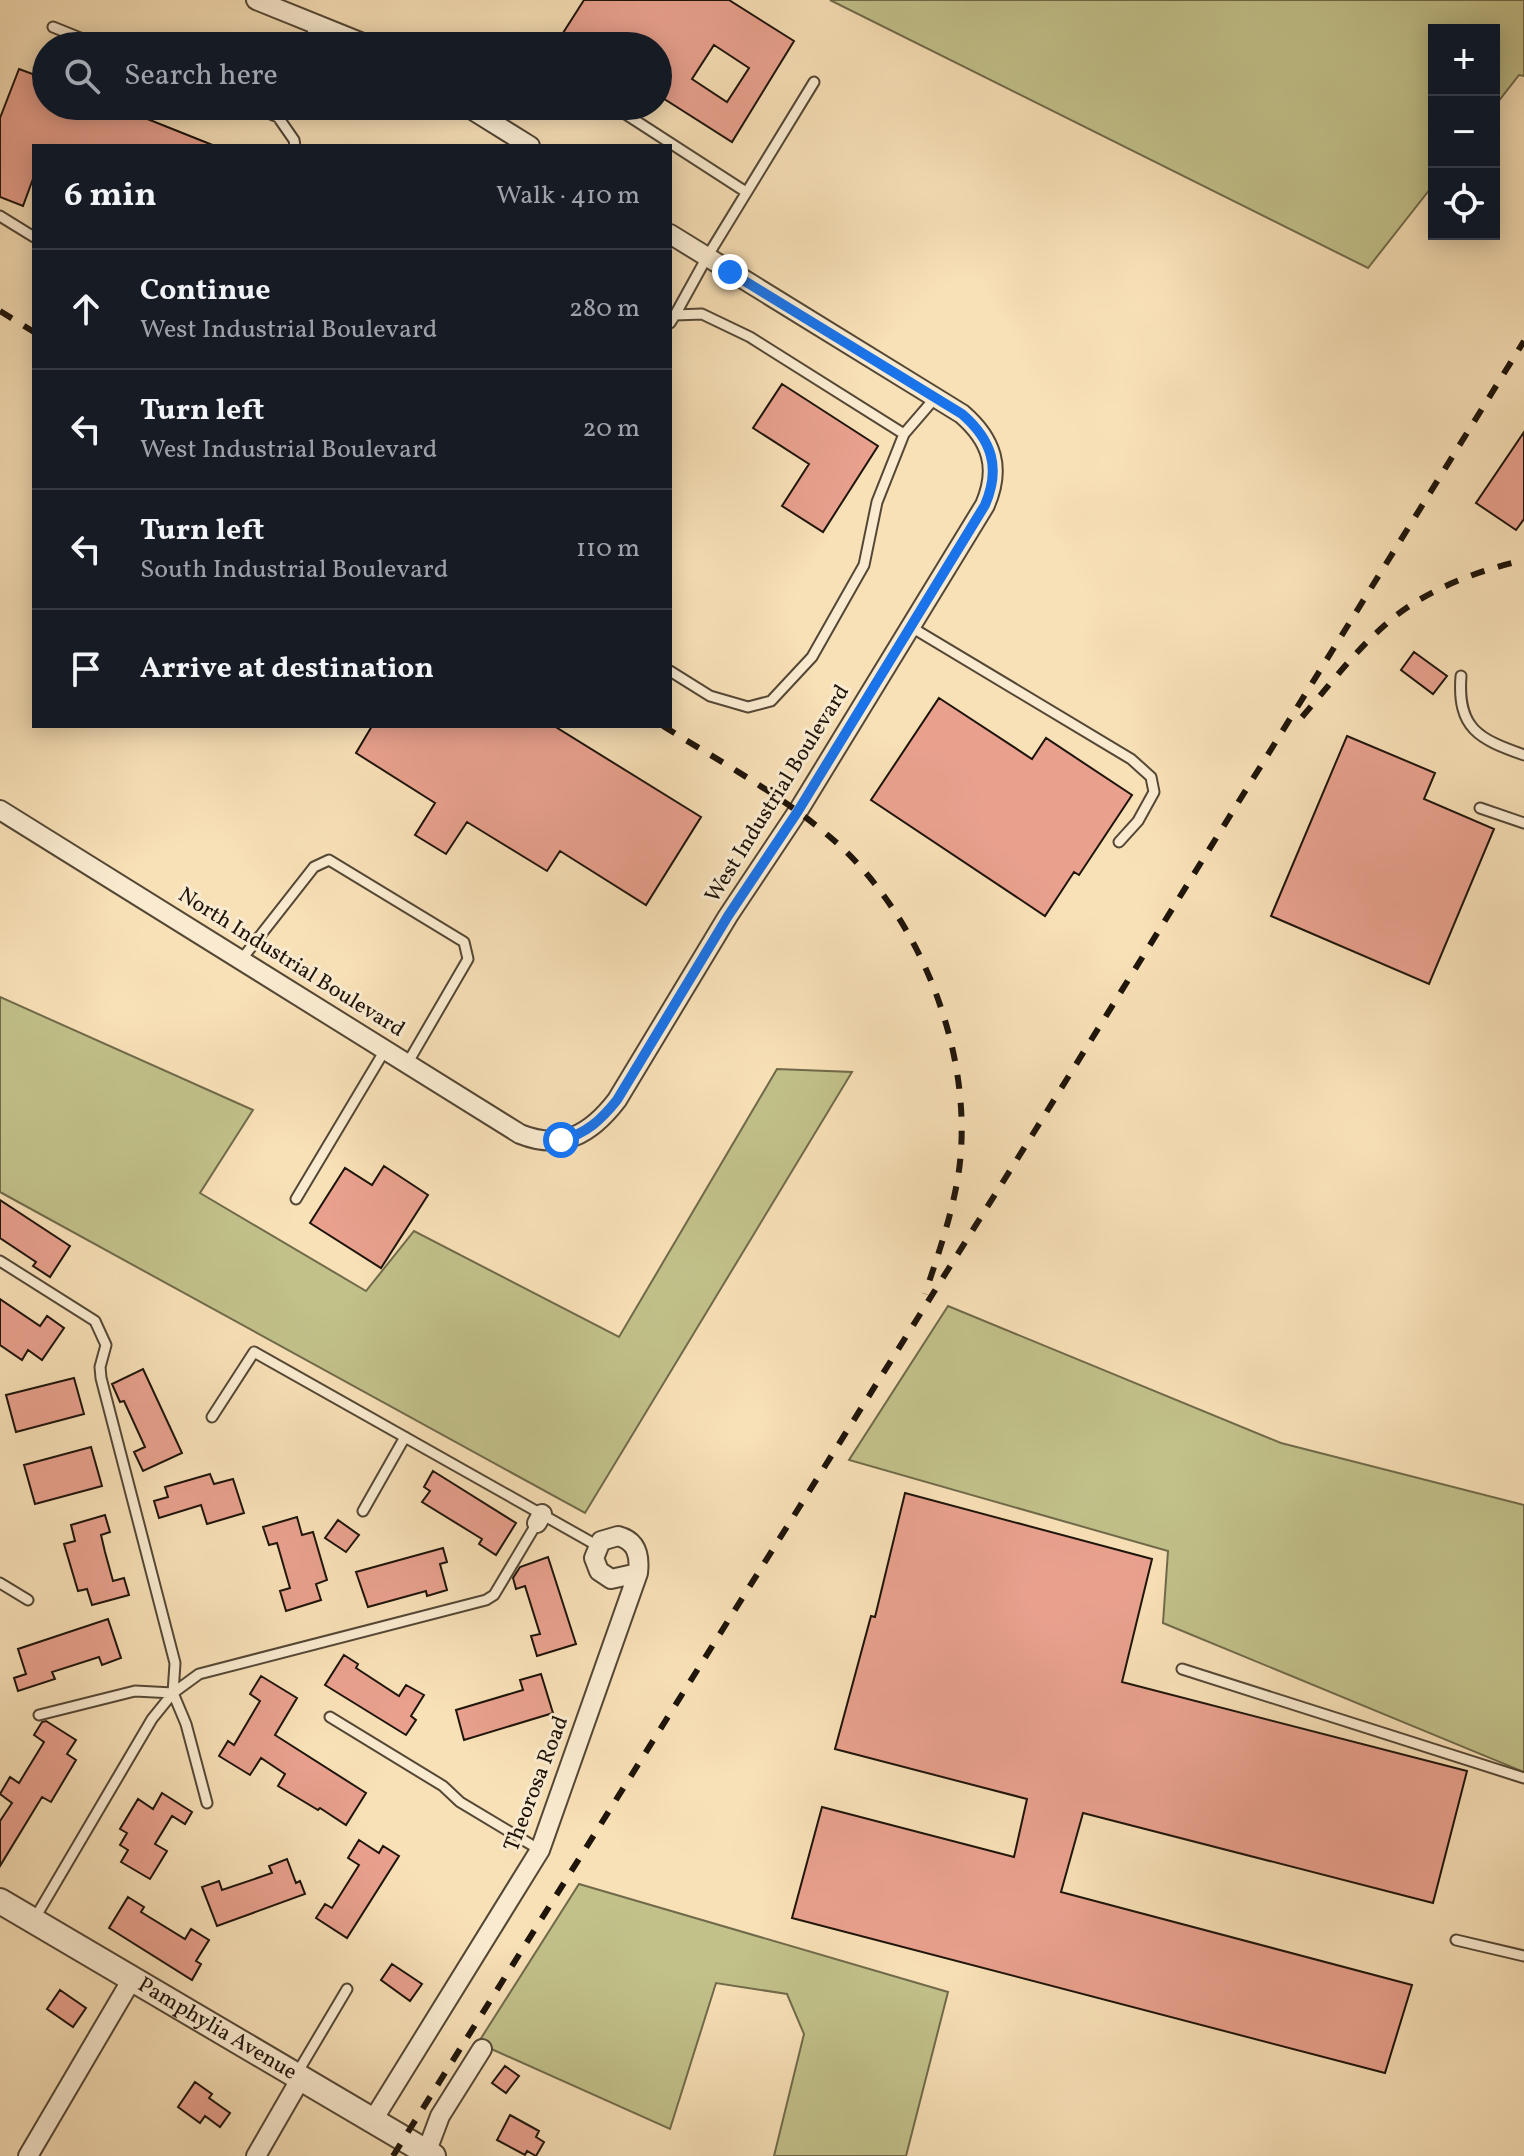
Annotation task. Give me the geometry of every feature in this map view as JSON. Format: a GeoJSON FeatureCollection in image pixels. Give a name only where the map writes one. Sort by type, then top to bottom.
{"type":"FeatureCollection","features":[{"type":"Feature","properties":{"kind":"street"},"geometry":{"type":"LineString","coordinates":[[256,0],[280,5],[336,32]]}},
{"type":"Feature","properties":{"kind":"street"},"geometry":{"type":"LineString","coordinates":[[488,120],[527,144]]}},
{"type":"Feature","properties":{"kind":"street"},"geometry":{"type":"LineString","coordinates":[[672,235],[935,398]]}},
{"type":"Feature","properties":{"kind":"street","name":"West Industrial Boulevard"},"geometry":{"type":"LineString","coordinates":[[561,1140],[575,1137],[601,1120],[617,1100],[985,505],[992,489],[994,467],[989,447],[977,428],[935,398]]}},
{"type":"Feature","properties":{"kind":"street","name":"North Industrial Boulevard"},"geometry":{"type":"LineString","coordinates":[[0,810],[520,1134],[547,1143],[561,1140]]}},
{"type":"Feature","properties":{"kind":"street"},"geometry":{"type":"LineString","coordinates":[[609,1537],[625,1538],[638,1553],[638,1573],[617,1579],[605,1577],[594,1558],[598,1546],[609,1537]]}},
{"type":"Feature","properties":{"kind":"street","name":"Theorosa Road"},"geometry":{"type":"LineString","coordinates":[[373,2120],[540,1850],[638,1573]]}},
{"type":"Feature","properties":{"kind":"street","name":"Pamphylia Avenue"},"geometry":{"type":"LineString","coordinates":[[0,1901],[428,2155]]}},
{"type":"Feature","properties":{"kind":"street"},"geometry":{"type":"LineString","coordinates":[[28,2156],[132,1979]]}},
{"type":"Feature","properties":{"kind":"street"},"geometry":{"type":"LineString","coordinates":[[428,2155],[440,2116],[482,2049]]}},
{"type":"Feature","properties":{"kind":"street"},"geometry":{"type":"LineString","coordinates":[[256,2156],[299,2076]]}},
{"type":"Feature","properties":{"kind":"lane"},"geometry":{"type":"LineString","coordinates":[[313,32],[316,24]]}},
{"type":"Feature","properties":{"kind":"lane"},"geometry":{"type":"LineString","coordinates":[[53,27],[65,32]]}},
{"type":"Feature","properties":{"kind":"lane"},"geometry":{"type":"LineString","coordinates":[[673,319],[707,257],[814,82]]}},
{"type":"Feature","properties":{"kind":"lane"},"geometry":{"type":"LineString","coordinates":[[280,120],[295,144]]}},
{"type":"Feature","properties":{"kind":"lane"},"geometry":{"type":"LineString","coordinates":[[635,120],[672,144]]}},
{"type":"Feature","properties":{"kind":"lane"},"geometry":{"type":"LineString","coordinates":[[672,144],[746,192]]}},
{"type":"Feature","properties":{"kind":"lane"},"geometry":{"type":"LineString","coordinates":[[0,216],[32,236]]}},
{"type":"Feature","properties":{"kind":"lane"},"geometry":{"type":"LineString","coordinates":[[673,319],[702,314],[750,337],[904,434]]}},
{"type":"Feature","properties":{"kind":"lane"},"geometry":{"type":"LineString","coordinates":[[672,672],[710,696],[748,707],[771,701],[812,657],[864,565],[877,502],[904,434],[935,398]]}},
{"type":"Feature","properties":{"kind":"lane"},"geometry":{"type":"LineString","coordinates":[[911,627],[1131,759],[1151,777],[1154,792],[1138,821],[1119,842]]}},
{"type":"Feature","properties":{"kind":"lane"},"geometry":{"type":"LineString","coordinates":[[1461,676],[1460,698],[1467,724],[1490,741],[1524,755]]}},
{"type":"Feature","properties":{"kind":"lane"},"geometry":{"type":"LineString","coordinates":[[1480,808],[1524,823]]}},
{"type":"Feature","properties":{"kind":"lane"},"geometry":{"type":"LineString","coordinates":[[241,960],[314,867],[329,860],[464,942],[468,959],[407,1064]]}},
{"type":"Feature","properties":{"kind":"lane"},"geometry":{"type":"LineString","coordinates":[[296,1199],[385,1050]]}},
{"type":"Feature","properties":{"kind":"lane"},"geometry":{"type":"LineString","coordinates":[[0,1261],[95,1321],[106,1345],[100,1367],[101,1378],[175,1663],[173,1693],[186,1724],[207,1803]]}},
{"type":"Feature","properties":{"kind":"lane"},"geometry":{"type":"LineString","coordinates":[[212,1417],[254,1352],[405,1437],[540,1519],[598,1546]]}},
{"type":"Feature","properties":{"kind":"lane"},"geometry":{"type":"LineString","coordinates":[[363,1511],[405,1437]]}},
{"type":"Feature","properties":{"kind":"lane"},"geometry":{"type":"LineString","coordinates":[[33,1921],[152,1719],[173,1693],[199,1674],[486,1600],[494,1595],[540,1519]]}},
{"type":"Feature","properties":{"kind":"lane"},"geometry":{"type":"LineString","coordinates":[[0,1583],[28,1600]]}},
{"type":"Feature","properties":{"kind":"lane"},"geometry":{"type":"LineString","coordinates":[[1182,1669],[1524,1778]]}},
{"type":"Feature","properties":{"kind":"lane"},"geometry":{"type":"LineString","coordinates":[[39,1715],[135,1691],[173,1693]]}},
{"type":"Feature","properties":{"kind":"lane"},"geometry":{"type":"LineString","coordinates":[[330,1717],[540,1850]]}},
{"type":"Feature","properties":{"kind":"lane"},"geometry":{"type":"LineString","coordinates":[[1456,1940],[1524,1956]]}},
{"type":"Feature","properties":{"kind":"lane"},"geometry":{"type":"LineString","coordinates":[[299,2076],[347,1989]]}},
{"type":"Feature","properties":{"kind":"shaded area"},"geometry":{"type":"Polygon","coordinates":[[[830,0],[1524,0],[1524,76],[1519,75],[1500,99],[1500,24],[1428,24],[1428,192],[1368,268],[830,0]]]}},
{"type":"Feature","properties":{"kind":"shaded area"},"geometry":{"type":"Polygon","coordinates":[[[0,997],[253,1110],[200,1193],[366,1291],[414,1231],[619,1337],[777,1069],[852,1072],[585,1513],[0,1192],[0,997]]]}},
{"type":"Feature","properties":{"kind":"shaded area"},"geometry":{"type":"Polygon","coordinates":[[[948,1306],[1281,1443],[1524,1505],[1524,1772],[1163,1623],[1168,1551],[849,1460],[948,1306]]]}},
{"type":"Feature","properties":{"kind":"shaded area"},"geometry":{"type":"Polygon","coordinates":[[[579,1884],[948,1992],[906,2156],[774,2156],[804,2034],[787,1994],[716,1983],[670,2129],[478,2043],[579,1884]]]}},
{"type":"Feature","properties":{"kind":"building"},"geometry":{"type":"Polygon","coordinates":[[[584,0],[729,0],[794,41],[732,142],[672,104],[672,32],[564,32],[584,0]],[[714,45],[692,79],[727,102],[749,68],[714,45]]]}},
{"type":"Feature","properties":{"kind":"building"},"geometry":{"type":"Polygon","coordinates":[[[19,69],[32,74],[32,120],[150,120],[210,144],[32,144],[32,181],[23,206],[0,197],[0,118],[19,69]]]}},
{"type":"Feature","properties":{"kind":"building"},"geometry":{"type":"Polygon","coordinates":[[[782,384],[878,446],[823,532],[782,506],[809,464],[753,428],[782,384]]]}},
{"type":"Feature","properties":{"kind":"building"},"geometry":{"type":"Polygon","coordinates":[[[1524,432],[1524,519],[1516,530],[1476,503],[1524,432]]]}},
{"type":"Feature","properties":{"kind":"building"},"geometry":{"type":"Polygon","coordinates":[[[1414,652],[1447,676],[1433,694],[1401,670],[1414,652]]]}},
{"type":"Feature","properties":{"kind":"building"},"geometry":{"type":"Polygon","coordinates":[[[939,698],[1032,759],[1046,738],[1132,795],[1079,875],[1074,872],[1045,916],[871,800],[939,698]]]}},
{"type":"Feature","properties":{"kind":"building"},"geometry":{"type":"Polygon","coordinates":[[[371,728],[557,728],[701,817],[646,905],[560,851],[547,871],[467,822],[446,854],[415,835],[435,803],[356,753],[371,728]]]}},
{"type":"Feature","properties":{"kind":"building"},"geometry":{"type":"Polygon","coordinates":[[[1347,736],[1435,773],[1424,799],[1494,829],[1429,984],[1271,916],[1347,736]]]}},
{"type":"Feature","properties":{"kind":"building"},"geometry":{"type":"Polygon","coordinates":[[[384,1166],[428,1195],[381,1268],[310,1223],[345,1168],[372,1185],[384,1166]]]}},
{"type":"Feature","properties":{"kind":"building"},"geometry":{"type":"Polygon","coordinates":[[[0,1200],[70,1246],[50,1277],[33,1266],[36,1262],[0,1238],[0,1200]]]}},
{"type":"Feature","properties":{"kind":"building"},"geometry":{"type":"Polygon","coordinates":[[[0,1299],[40,1326],[47,1316],[64,1328],[42,1360],[28,1350],[22,1360],[0,1345],[0,1299]]]}},
{"type":"Feature","properties":{"kind":"building"},"geometry":{"type":"Polygon","coordinates":[[[143,1369],[182,1453],[143,1471],[134,1452],[145,1447],[124,1401],[120,1402],[112,1384],[143,1369]]]}},
{"type":"Feature","properties":{"kind":"building"},"geometry":{"type":"Polygon","coordinates":[[[74,1378],[84,1414],[16,1432],[6,1395],[74,1378]]]}},
{"type":"Feature","properties":{"kind":"building"},"geometry":{"type":"Polygon","coordinates":[[[91,1447],[102,1486],[35,1504],[24,1465],[91,1447]]]}},
{"type":"Feature","properties":{"kind":"building"},"geometry":{"type":"Polygon","coordinates":[[[433,1471],[516,1523],[496,1555],[479,1544],[482,1539],[422,1502],[430,1491],[424,1487],[433,1471]]]}},
{"type":"Feature","properties":{"kind":"building"},"geometry":{"type":"Polygon","coordinates":[[[210,1474],[214,1484],[233,1479],[244,1513],[207,1524],[201,1505],[159,1518],[154,1501],[168,1497],[165,1487],[210,1474]]]}},
{"type":"Feature","properties":{"kind":"building"},"geometry":{"type":"Polygon","coordinates":[[[905,1493],[1152,1559],[1122,1682],[1467,1771],[1433,1903],[1083,1813],[1061,1892],[1412,1985],[1385,2073],[792,1918],[822,1807],[1014,1857],[1027,1799],[835,1749],[871,1616],[875,1617],[905,1493]]]}},
{"type":"Feature","properties":{"kind":"building"},"geometry":{"type":"Polygon","coordinates":[[[105,1515],[110,1532],[101,1535],[113,1581],[124,1578],[129,1595],[92,1605],[87,1589],[78,1591],[64,1544],[75,1541],[71,1525],[105,1515]]]}},
{"type":"Feature","properties":{"kind":"building"},"geometry":{"type":"Polygon","coordinates":[[[297,1517],[302,1535],[313,1532],[327,1580],[316,1584],[321,1600],[286,1611],[280,1591],[290,1588],[277,1543],[269,1545],[263,1527],[297,1517]]]}},
{"type":"Feature","properties":{"kind":"building"},"geometry":{"type":"Polygon","coordinates":[[[338,1520],[359,1535],[346,1552],[325,1538],[338,1520]]]}},
{"type":"Feature","properties":{"kind":"building"},"geometry":{"type":"Polygon","coordinates":[[[443,1548],[447,1562],[440,1564],[447,1590],[427,1596],[426,1591],[368,1607],[356,1572],[443,1548]]]}},
{"type":"Feature","properties":{"kind":"building"},"geometry":{"type":"Polygon","coordinates":[[[548,1557],[576,1644],[537,1656],[531,1636],[540,1634],[525,1586],[516,1589],[513,1578],[520,1567],[548,1557]]]}},
{"type":"Feature","properties":{"kind":"building"},"geometry":{"type":"Polygon","coordinates":[[[108,1619],[121,1658],[102,1665],[99,1657],[52,1672],[55,1679],[18,1691],[14,1678],[26,1674],[18,1649],[108,1619]]]}},
{"type":"Feature","properties":{"kind":"building"},"geometry":{"type":"Polygon","coordinates":[[[344,1655],[358,1664],[356,1668],[399,1696],[406,1685],[424,1695],[411,1716],[416,1720],[406,1735],[325,1685],[344,1655]]]}},
{"type":"Feature","properties":{"kind":"building"},"geometry":{"type":"Polygon","coordinates":[[[541,1674],[553,1713],[464,1740],[456,1710],[523,1690],[520,1680],[541,1674]]]}},
{"type":"Feature","properties":{"kind":"building"},"geometry":{"type":"Polygon","coordinates":[[[261,1676],[297,1698],[275,1735],[366,1793],[346,1825],[278,1786],[285,1774],[261,1758],[250,1775],[219,1756],[228,1741],[234,1745],[260,1701],[250,1694],[261,1676]]]}},
{"type":"Feature","properties":{"kind":"building"},"geometry":{"type":"Polygon","coordinates":[[[46,1721],[76,1740],[67,1754],[76,1760],[51,1802],[42,1797],[0,1866],[0,1821],[12,1803],[0,1794],[10,1777],[19,1783],[44,1742],[34,1735],[46,1721]]]}},
{"type":"Feature","properties":{"kind":"building"},"geometry":{"type":"Polygon","coordinates":[[[162,1793],[192,1812],[185,1824],[172,1816],[155,1844],[167,1851],[150,1879],[121,1862],[128,1850],[120,1845],[127,1833],[120,1829],[138,1799],[153,1809],[162,1793]]]}},
{"type":"Feature","properties":{"kind":"building"},"geometry":{"type":"Polygon","coordinates":[[[359,1840],[379,1853],[383,1846],[399,1856],[347,1938],[316,1918],[325,1904],[332,1908],[359,1865],[348,1858],[359,1840]]]}},
{"type":"Feature","properties":{"kind":"building"},"geometry":{"type":"Polygon","coordinates":[[[287,1859],[296,1883],[300,1881],[305,1894],[217,1926],[202,1887],[219,1881],[222,1890],[272,1873],[269,1866],[287,1859]]]}},
{"type":"Feature","properties":{"kind":"building"},"geometry":{"type":"Polygon","coordinates":[[[128,1897],[144,1907],[141,1912],[185,1939],[191,1929],[209,1940],[196,1961],[201,1964],[192,1980],[109,1928],[128,1897]]]}},
{"type":"Feature","properties":{"kind":"building"},"geometry":{"type":"Polygon","coordinates":[[[392,1964],[422,1984],[410,2001],[381,1980],[392,1964]]]}},
{"type":"Feature","properties":{"kind":"building"},"geometry":{"type":"Polygon","coordinates":[[[60,1990],[86,2008],[73,2027],[47,2009],[60,1990]]]}},
{"type":"Feature","properties":{"kind":"building"},"geometry":{"type":"Polygon","coordinates":[[[505,2066],[519,2076],[506,2093],[492,2083],[505,2066]]]}},
{"type":"Feature","properties":{"kind":"building"},"geometry":{"type":"Polygon","coordinates":[[[195,2082],[212,2094],[209,2098],[230,2113],[220,2127],[205,2116],[200,2123],[178,2107],[195,2082]]]}},
{"type":"Feature","properties":{"kind":"building"},"geometry":{"type":"Polygon","coordinates":[[[510,2115],[539,2131],[536,2137],[544,2142],[536,2156],[527,2151],[525,2155],[497,2140],[510,2115]]]}},
{"type":"Feature","properties":{"kind":"railway"},"geometry":{"type":"LineString","coordinates":[[0,311],[32,331]]}},
{"type":"Feature","properties":{"kind":"railway"},"geometry":{"type":"LineString","coordinates":[[393,2156],[1031,1137],[1524,341]]}},
{"type":"Feature","properties":{"kind":"railway"},"geometry":{"type":"LineString","coordinates":[[1302,717],[1363,646],[1400,613],[1450,584],[1524,560]]}},
{"type":"Feature","properties":{"kind":"railway"},"geometry":{"type":"LineString","coordinates":[[666,728],[770,792],[830,837],[862,869],[891,906],[916,947],[950,1038],[959,1085],[962,1132],[955,1192],[925,1294]]}},
{"type":"Feature","properties":{"kind":"route"},"geometry":{"type":"LineString","coordinates":[[561,1140],[575,1137],[601,1120],[617,1100],[728,916],[798,811],[992,489],[994,467],[989,447],[977,428],[962,414],[730,272]]}}]}
